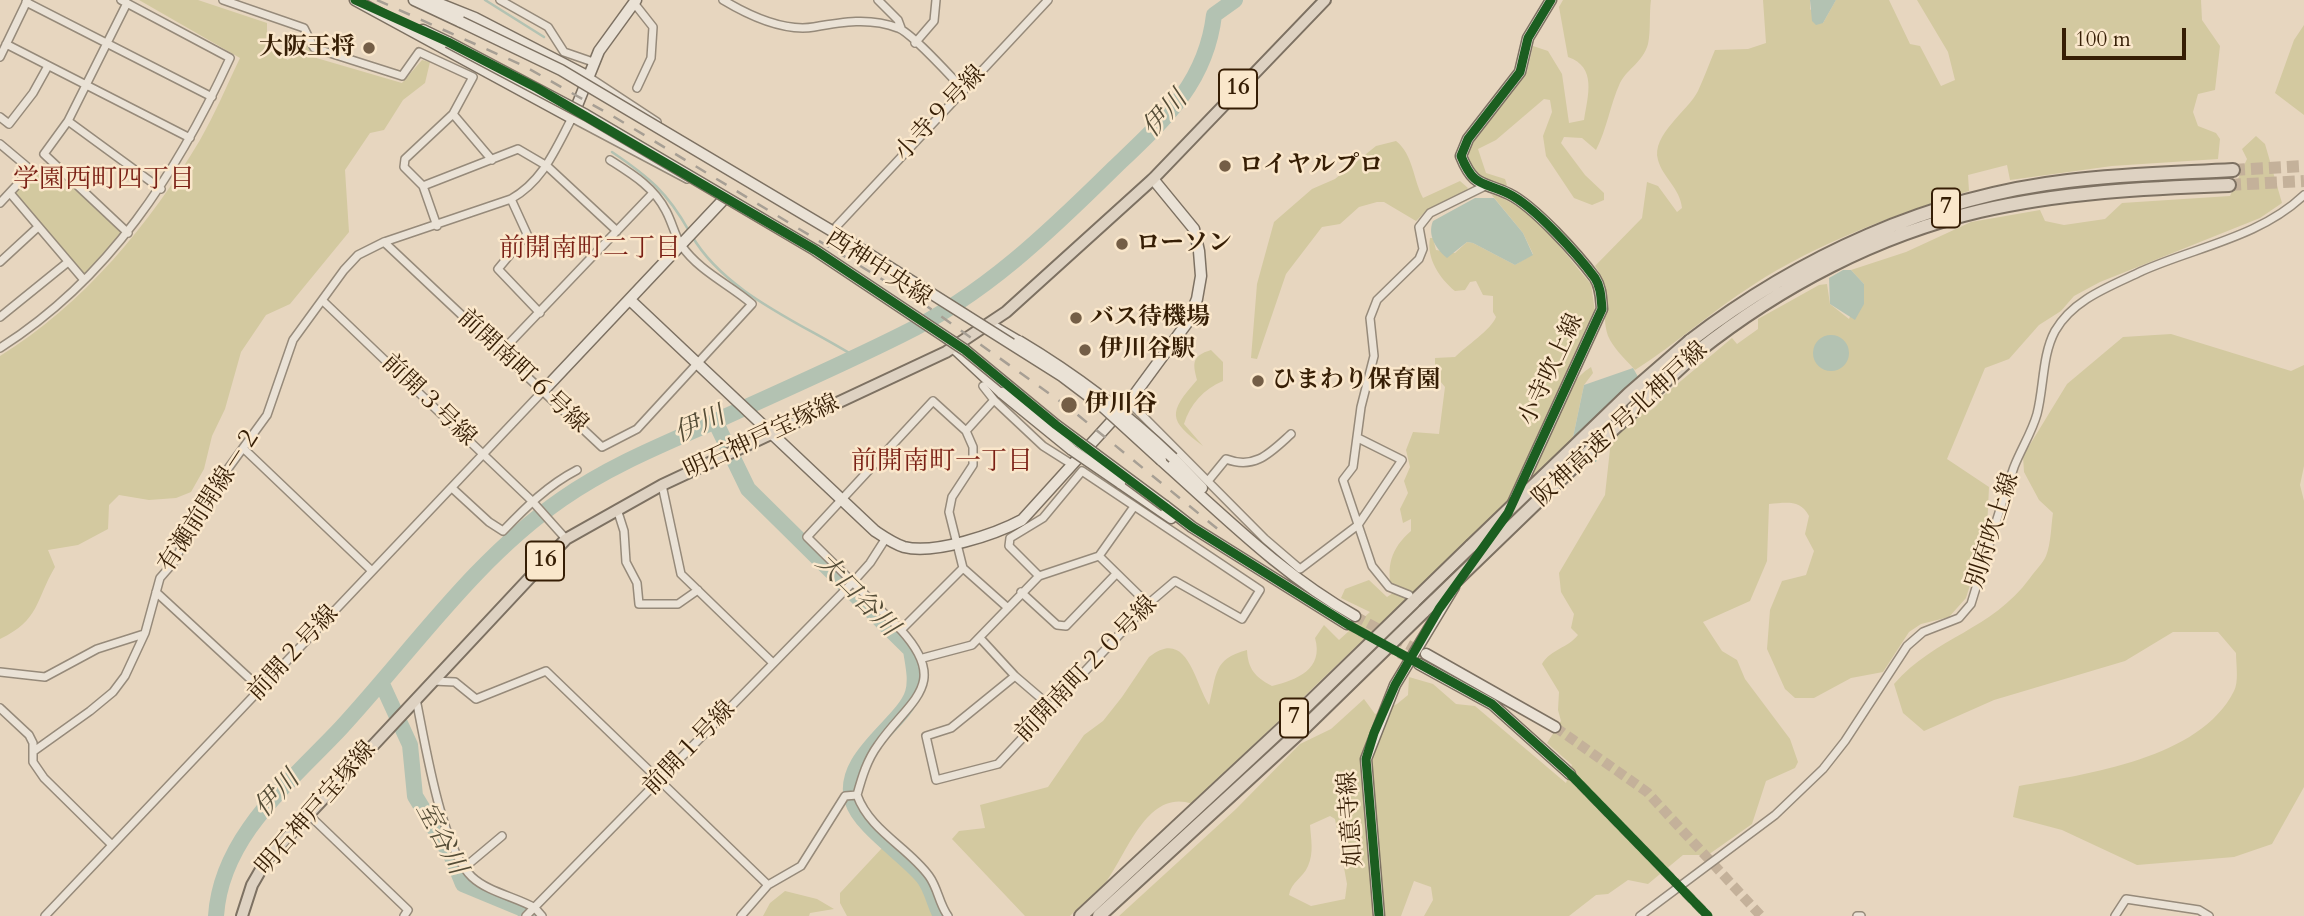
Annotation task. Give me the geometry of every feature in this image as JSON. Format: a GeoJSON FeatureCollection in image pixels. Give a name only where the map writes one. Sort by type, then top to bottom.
{"type":"FeatureCollection","features":[{"type":"Feature","properties":{"kind":"highway","name":"阪神高速7号北神戸線"},"geometry":{"type":"LineString","coordinates":[[1099,916],[1118,891],[1629,394],[1793,271],[1851,242],[1911,218],[2010,190],[2068,181],[2233,170]]}},
{"type":"Feature","properties":{"kind":"highway","name":"阪神高速7号北神戸線"},"geometry":{"type":"LineString","coordinates":[[1081,916],[1118,891],[1305,727],[1693,347],[1800,281],[1915,230],[1980,211],[2050,198],[2121,189],[2229,185]]}},
{"type":"Feature","properties":{"kind":"main road","name":"明石神戸宝塚線"},"geometry":{"type":"LineString","coordinates":[[242,916],[252,884],[267,859],[433,681],[563,536],[729,453],[768,430],[954,348],[1153,179],[1325,0]]}},
{"type":"Feature","properties":{"kind":"street"},"geometry":{"type":"LineString","coordinates":[[223,0],[304,27],[314,48],[402,76],[419,52],[473,76],[453,114],[405,159],[404,167],[423,186],[437,226]]}},
{"type":"Feature","properties":{"kind":"street"},"geometry":{"type":"LineString","coordinates":[[355,0],[572,118],[593,62],[619,20],[635,2],[653,27],[651,58],[637,88]]}},
{"type":"Feature","properties":{"kind":"street","name":"西神中央線"},"geometry":{"type":"LineString","coordinates":[[355,0],[447,42],[573,108],[815,250],[965,350],[1056,425],[1165,506],[1262,572],[1347,624]]}},
{"type":"Feature","properties":{"kind":"street","name":"西神中央線"},"geometry":{"type":"LineString","coordinates":[[414,0],[561,70],[837,234],[1062,376],[1103,407],[1298,581],[1356,617]]}},
{"type":"Feature","properties":{"kind":"street"},"geometry":{"type":"LineString","coordinates":[[430,0],[475,18],[587,76]]}},
{"type":"Feature","properties":{"kind":"street"},"geometry":{"type":"LineString","coordinates":[[500,0],[548,27],[564,52],[593,62]]}},
{"type":"Feature","properties":{"kind":"street"},"geometry":{"type":"LineString","coordinates":[[723,0],[746,14],[774,23],[811,27],[863,20],[901,28]]}},
{"type":"Feature","properties":{"kind":"street"},"geometry":{"type":"LineString","coordinates":[[877,0],[898,20],[901,28],[915,43],[964,90]]}},
{"type":"Feature","properties":{"kind":"street"},"geometry":{"type":"LineString","coordinates":[[915,43],[934,21],[936,0]]}},
{"type":"Feature","properties":{"kind":"street","name":"小寺９号線"},"geometry":{"type":"LineString","coordinates":[[834,229],[1048,0]]}},
{"type":"Feature","properties":{"kind":"street"},"geometry":{"type":"LineString","coordinates":[[1409,595],[1389,587],[1372,566],[1343,480],[1353,467],[1361,407],[1374,356],[1370,318],[1377,300],[1419,259],[1423,248],[1419,226],[1430,213],[1483,187],[1468,175],[1461,156],[1468,139],[1520,72],[1528,38],[1551,0]]}},
{"type":"Feature","properties":{"kind":"street"},"geometry":{"type":"LineString","coordinates":[[0,57],[27,1],[105,45],[212,97]]}},
{"type":"Feature","properties":{"kind":"street"},"geometry":{"type":"LineString","coordinates":[[0,348],[49,313],[128,233],[161,189],[212,97],[230,58],[124,2],[68,121],[44,154],[128,233]]}},
{"type":"Feature","properties":{"kind":"street"},"geometry":{"type":"LineString","coordinates":[[6,44],[190,138]]}},
{"type":"Feature","properties":{"kind":"street"},"geometry":{"type":"LineString","coordinates":[[0,117],[9,124],[33,93],[48,66]]}},
{"type":"Feature","properties":{"kind":"street","name":"西神中央線"},"geometry":{"type":"LineString","coordinates":[[587,76],[983,322]]}},
{"type":"Feature","properties":{"kind":"street"},"geometry":{"type":"LineString","coordinates":[[453,114],[492,160]]}},
{"type":"Feature","properties":{"kind":"street","name":"西神中央線"},"geometry":{"type":"LineString","coordinates":[[572,118],[724,199],[882,297],[954,348]]}},
{"type":"Feature","properties":{"kind":"street","name":"有瀬前開線－２"},"geometry":{"type":"LineString","coordinates":[[34,751],[113,692],[125,676],[145,633],[160,578],[174,562],[200,512],[215,494],[267,415],[293,340],[358,255],[384,242],[437,226],[511,199],[527,190],[547,166],[572,118]]}},
{"type":"Feature","properties":{"kind":"street"},"geometry":{"type":"LineString","coordinates":[[68,121],[161,189]]}},
{"type":"Feature","properties":{"kind":"street"},"geometry":{"type":"LineString","coordinates":[[0,144],[31,170],[0,202]]}},
{"type":"Feature","properties":{"kind":"street"},"geometry":{"type":"LineString","coordinates":[[423,186],[518,149],[547,166],[617,231]]}},
{"type":"Feature","properties":{"kind":"street","name":"前開南町６号線"},"geometry":{"type":"LineString","coordinates":[[384,242],[602,447],[637,429],[752,304],[715,279],[682,243],[664,207],[653,193],[643,182],[610,160]]}},
{"type":"Feature","properties":{"kind":"street"},"geometry":{"type":"LineString","coordinates":[[630,300],[886,538],[905,547],[921,549],[956,542],[1003,530],[1022,520],[1129,402],[1187,323],[1197,299],[1201,276],[1194,229],[1153,179]]}},
{"type":"Feature","properties":{"kind":"street","name":"小寺吹上線"},"geometry":{"type":"LineString","coordinates":[[1439,609],[1508,513],[1602,309],[1601,293],[1595,279],[1539,215],[1509,194],[1483,187]]}},
{"type":"Feature","properties":{"kind":"street"},"geometry":{"type":"LineString","coordinates":[[10,193],[84,280]]}},
{"type":"Feature","properties":{"kind":"street"},"geometry":{"type":"LineString","coordinates":[[501,352],[653,193]]}},
{"type":"Feature","properties":{"kind":"street","name":"別府吹上線"},"geometry":{"type":"LineString","coordinates":[[1640,916],[1776,816],[1823,769],[1845,741],[1907,646],[1923,632],[1959,618],[1971,604],[2015,464],[2037,415],[2048,351],[2055,331],[2071,310],[2098,292],[2149,268],[2240,235],[2289,209],[2304,195]]}},
{"type":"Feature","properties":{"kind":"street"},"geometry":{"type":"LineString","coordinates":[[511,199],[527,234],[498,269],[540,313]]}},
{"type":"Feature","properties":{"kind":"street"},"geometry":{"type":"LineString","coordinates":[[543,391],[724,199]]}},
{"type":"Feature","properties":{"kind":"street"},"geometry":{"type":"LineString","coordinates":[[0,262],[38,227]]}},
{"type":"Feature","properties":{"kind":"street"},"geometry":{"type":"LineString","coordinates":[[0,317],[68,262]]}},
{"type":"Feature","properties":{"kind":"street","name":"前開３号線"},"geometry":{"type":"LineString","coordinates":[[323,301],[533,501],[563,536]]}},
{"type":"Feature","properties":{"kind":"street"},"geometry":{"type":"LineString","coordinates":[[983,322],[1064,368],[1115,404],[1173,458],[1253,543]]}},
{"type":"Feature","properties":{"kind":"street"},"geometry":{"type":"LineString","coordinates":[[954,348],[1043,446],[1073,465]]}},
{"type":"Feature","properties":{"kind":"street"},"geometry":{"type":"LineString","coordinates":[[983,386],[1176,521],[1262,572]]}},
{"type":"Feature","properties":{"kind":"street","name":"前開２号線"},"geometry":{"type":"LineString","coordinates":[[45,916],[543,391]]}},
{"type":"Feature","properties":{"kind":"street"},"geometry":{"type":"LineString","coordinates":[[966,431],[998,397]]}},
{"type":"Feature","properties":{"kind":"street"},"geometry":{"type":"LineString","coordinates":[[948,916],[931,878],[877,826],[861,807],[856,795],[865,766],[878,744],[917,699],[925,677],[923,659],[901,630],[807,537],[933,401],[966,431],[973,447],[973,465],[952,497],[949,512],[963,568],[1008,608]]}},
{"type":"Feature","properties":{"kind":"street"},"geometry":{"type":"LineString","coordinates":[[1129,402],[1265,539],[1300,569],[1358,525],[1402,460],[1358,438]]}},
{"type":"Feature","properties":{"kind":"street"},"geometry":{"type":"LineString","coordinates":[[1208,481],[1226,459],[1240,464],[1262,460],[1291,434]]}},
{"type":"Feature","properties":{"kind":"street"},"geometry":{"type":"LineString","coordinates":[[243,448],[372,571]]}},
{"type":"Feature","properties":{"kind":"street"},"geometry":{"type":"LineString","coordinates":[[452,488],[489,522],[503,531],[560,479],[578,470]]}},
{"type":"Feature","properties":{"kind":"street","name":"前開南町２０号線"},"geometry":{"type":"LineString","coordinates":[[1015,676],[951,728],[926,736],[936,780],[998,764],[1148,604],[1175,581],[1242,619],[1260,590],[1133,508],[1082,471],[1043,518],[1010,538],[1009,546],[1039,576]]}},
{"type":"Feature","properties":{"kind":"street"},"geometry":{"type":"LineString","coordinates":[[662,485],[681,574],[773,663]]}},
{"type":"Feature","properties":{"kind":"street"},"geometry":{"type":"LineString","coordinates":[[617,508],[624,531],[626,562],[637,583],[639,604],[678,604],[698,590]]}},
{"type":"Feature","properties":{"kind":"street"},"geometry":{"type":"LineString","coordinates":[[923,659],[972,645],[1039,576],[1099,556],[1133,508]]}},
{"type":"Feature","properties":{"kind":"street","name":"前開１号線"},"geometry":{"type":"LineString","coordinates":[[531,911],[852,583],[870,564],[886,538]]}},
{"type":"Feature","properties":{"kind":"street"},"geometry":{"type":"LineString","coordinates":[[1099,556],[1148,604]]}},
{"type":"Feature","properties":{"kind":"street"},"geometry":{"type":"LineString","coordinates":[[901,630],[963,568]]}},
{"type":"Feature","properties":{"kind":"street"},"geometry":{"type":"LineString","coordinates":[[1021,592],[1057,625],[1066,626],[1116,574]]}},
{"type":"Feature","properties":{"kind":"street"},"geometry":{"type":"LineString","coordinates":[[156,592],[261,689]]}},
{"type":"Feature","properties":{"kind":"street","name":"如意寺線"},"geometry":{"type":"LineString","coordinates":[[1379,916],[1366,759],[1395,685],[1439,609]]}},
{"type":"Feature","properties":{"kind":"street"},"geometry":{"type":"LineString","coordinates":[[0,672],[45,677],[97,649],[145,633]]}},
{"type":"Feature","properties":{"kind":"street"},"geometry":{"type":"LineString","coordinates":[[979,638],[1015,676],[1050,706]]}},
{"type":"Feature","properties":{"kind":"street"},"geometry":{"type":"LineString","coordinates":[[1426,654],[1555,727]]}},
{"type":"Feature","properties":{"kind":"street"},"geometry":{"type":"LineString","coordinates":[[1419,664],[1492,704],[1570,774]]}},
{"type":"Feature","properties":{"kind":"street"},"geometry":{"type":"LineString","coordinates":[[433,681],[456,682],[476,699],[547,671],[768,885]]}},
{"type":"Feature","properties":{"kind":"street"},"geometry":{"type":"LineString","coordinates":[[416,699],[436,795],[465,867],[472,877],[542,916]]}},
{"type":"Feature","properties":{"kind":"street"},"geometry":{"type":"LineString","coordinates":[[0,708],[29,735],[34,751],[33,762],[44,778],[112,845]]}},
{"type":"Feature","properties":{"kind":"street"},"geometry":{"type":"LineString","coordinates":[[741,916],[768,885],[801,866],[845,796],[856,795]]}},
{"type":"Feature","properties":{"kind":"street"},"geometry":{"type":"LineString","coordinates":[[308,814],[408,910],[404,916]]}},
{"type":"Feature","properties":{"kind":"street"},"geometry":{"type":"LineString","coordinates":[[465,867],[502,836]]}},
{"type":"Feature","properties":{"kind":"street"},"geometry":{"type":"LineString","coordinates":[[2115,916],[2126,898],[2199,910],[2209,916]]}},
{"type":"Feature","properties":{"kind":"shaded area"},"geometry":{"type":"Polygon","coordinates":[[[139,0],[198,0],[267,23],[267,49],[288,60],[302,33],[313,57],[402,83],[422,60],[430,62],[425,83],[403,100],[384,130],[370,133],[345,170],[349,232],[290,304],[266,315],[241,352],[225,409],[212,436],[204,469],[191,492],[176,498],[149,500],[119,495],[109,505],[108,529],[78,545],[48,550],[55,567],[35,609],[23,625],[0,639],[0,356],[59,313],[87,287],[137,232],[200,140],[240,58],[139,0]]]}},
{"type":"Feature","properties":{"kind":"shaded area"},"geometry":{"type":"Polygon","coordinates":[[[1563,0],[1651,0],[1648,44],[1643,56],[1620,83],[1596,150],[1582,138],[1564,137],[1561,143],[1585,175],[1604,193],[1604,200],[1592,205],[1574,198],[1546,156],[1543,136],[1552,112],[1550,100],[1544,99],[1496,140],[1478,149],[1486,173],[1505,179],[1507,185],[1502,189],[1480,176],[1469,158],[1470,140],[1527,72],[1533,46],[1548,51],[1562,74],[1569,123],[1584,120],[1587,75],[1577,62],[1568,57],[1559,7],[1563,0]]]}},
{"type":"Feature","properties":{"kind":"shaded area"},"geometry":{"type":"Polygon","coordinates":[[[1763,0],[1810,0],[1810,9],[1823,23],[1836,0],[1889,0],[1910,44],[1920,46],[1941,86],[1955,80],[1948,52],[1917,0],[2201,0],[2202,20],[2220,46],[2215,90],[2198,94],[2193,112],[2198,126],[2216,133],[2220,139],[2218,159],[2112,166],[2010,180],[2007,165],[1968,175],[1969,191],[1885,220],[1804,256],[1738,295],[1635,370],[1610,340],[1605,322],[1604,285],[1595,266],[1642,218],[1647,182],[1658,186],[1677,212],[1682,208],[1678,195],[1658,160],[1660,141],[1698,91],[1715,50],[1748,49],[1766,43],[1763,0]]]}},
{"type":"Feature","properties":{"kind":"shaded area"},"geometry":{"type":"Polygon","coordinates":[[[1810,0],[1836,0],[1823,23],[1816,25],[1812,21],[1810,0]]]}},
{"type":"Feature","properties":{"kind":"shaded area"},"geometry":{"type":"Polygon","coordinates":[[[2304,25],[2304,115],[2275,93],[2294,40],[2304,25]]]}},
{"type":"Feature","properties":{"kind":"shaded area"},"geometry":{"type":"Polygon","coordinates":[[[2256,136],[2265,144],[2282,203],[2260,218],[2100,282],[2074,296],[2061,311],[2039,325],[2009,359],[1985,368],[1947,459],[1989,487],[1987,530],[1966,598],[1949,617],[1921,624],[1909,632],[1883,672],[1851,678],[1814,698],[1795,698],[1785,689],[1767,649],[1770,610],[1782,581],[1806,575],[1814,551],[1805,534],[1809,516],[1805,511],[1792,503],[1769,504],[1767,561],[1750,601],[1703,622],[1722,651],[1737,660],[1745,679],[1790,739],[1798,762],[1795,768],[1766,781],[1752,824],[1708,855],[1683,855],[1648,884],[1628,880],[1608,894],[1596,895],[1569,916],[1424,916],[1433,900],[1431,887],[1414,881],[1401,916],[1119,916],[1236,809],[1300,744],[1331,729],[1364,699],[1375,714],[1397,704],[1408,695],[1409,677],[1433,684],[1456,704],[1475,706],[1566,783],[1572,765],[1547,743],[1561,721],[1558,710],[1559,692],[1542,664],[1578,635],[1571,628],[1574,614],[1561,592],[1559,573],[1605,495],[1611,440],[1639,413],[1654,408],[1663,396],[1732,338],[1737,344],[1758,329],[1758,319],[1819,285],[1827,284],[1830,304],[1849,319],[1864,284],[1851,270],[1906,252],[1971,222],[2040,210],[2045,221],[2064,225],[2105,219],[2122,203],[2230,196],[2247,159],[2242,149],[2256,136]],[[1330,816],[1310,825],[1310,861],[1290,891],[1289,895],[1311,906],[1345,899],[1347,884],[1335,819],[1330,816]]]}},
{"type":"Feature","properties":{"kind":"shaded area"},"geometry":{"type":"Polygon","coordinates":[[[1396,141],[1406,153],[1423,198],[1460,181],[1468,188],[1465,193],[1425,212],[1416,221],[1384,202],[1377,202],[1359,207],[1340,224],[1322,227],[1286,274],[1257,359],[1251,358],[1257,284],[1274,222],[1312,189],[1335,179],[1376,146],[1396,141]]]}},
{"type":"Feature","properties":{"kind":"shaded area"},"geometry":{"type":"Polygon","coordinates":[[[44,163],[121,230],[122,237],[87,273],[81,274],[18,197],[16,191],[44,163]]]}},
{"type":"Feature","properties":{"kind":"shaded area"},"geometry":{"type":"Polygon","coordinates":[[[1491,194],[1521,209],[1558,244],[1591,284],[1595,312],[1513,496],[1192,804],[1176,802],[1162,806],[1150,815],[1106,882],[1070,916],[1025,916],[952,839],[959,831],[985,828],[980,805],[1048,787],[1084,735],[1103,721],[1149,657],[1162,649],[1172,648],[1188,661],[1209,705],[1218,669],[1228,658],[1247,650],[1251,667],[1261,679],[1272,686],[1291,680],[1312,665],[1317,649],[1315,638],[1324,625],[1339,640],[1370,612],[1341,598],[1345,589],[1369,580],[1387,597],[1393,593],[1390,567],[1394,551],[1411,531],[1411,519],[1403,523],[1400,509],[1408,493],[1404,481],[1410,467],[1406,450],[1413,432],[1439,434],[1445,387],[1435,375],[1435,358],[1455,357],[1484,332],[1496,317],[1493,312],[1493,296],[1483,295],[1476,281],[1470,282],[1465,290],[1455,291],[1444,280],[1432,260],[1430,238],[1433,238],[1436,250],[1455,253],[1467,242],[1473,243],[1515,265],[1533,254],[1523,233],[1491,194]]]}},
{"type":"Feature","properties":{"kind":"shaded area"},"geometry":{"type":"Polygon","coordinates":[[[1475,198],[1494,198],[1523,233],[1533,255],[1515,265],[1467,242],[1447,258],[1436,246],[1432,236],[1433,221],[1475,198]]]}},
{"type":"Feature","properties":{"kind":"shaded area"},"geometry":{"type":"Polygon","coordinates":[[[1843,270],[1851,270],[1864,284],[1864,304],[1855,320],[1830,304],[1829,278],[1843,270]]]}},
{"type":"Feature","properties":{"kind":"shaded area"},"geometry":{"type":"Polygon","coordinates":[[[2171,334],[2291,371],[2304,365],[2304,466],[2300,485],[2304,501],[2304,787],[2272,844],[2234,857],[2137,865],[2062,830],[2013,817],[2019,786],[2108,769],[2169,748],[2196,733],[2218,714],[2236,687],[2236,653],[2218,632],[2173,632],[2125,661],[1994,700],[1924,731],[1903,713],[1894,684],[1927,655],[1981,622],[2015,596],[2045,559],[2053,513],[2039,500],[2024,472],[2023,456],[2067,384],[2123,337],[2171,334]]]}},
{"type":"Feature","properties":{"kind":"shaded area"},"geometry":{"type":"Polygon","coordinates":[[[1831,335],[1843,341],[1849,353],[1843,365],[1831,371],[1819,365],[1813,353],[1819,341],[1831,335]]]}},
{"type":"Feature","properties":{"kind":"shaded area"},"geometry":{"type":"Polygon","coordinates":[[[1211,350],[1223,362],[1223,381],[1199,398],[1184,424],[1203,446],[1183,429],[1176,416],[1181,401],[1197,380],[1195,361],[1204,352],[1211,350]]]}},
{"type":"Feature","properties":{"kind":"shaded area"},"geometry":{"type":"Polygon","coordinates":[[[1591,367],[1593,373],[1584,385],[1573,437],[1529,482],[1562,402],[1570,388],[1591,367]]]}},
{"type":"Feature","properties":{"kind":"shaded area"},"geometry":{"type":"Polygon","coordinates":[[[1633,368],[1653,403],[1645,411],[1633,409],[1610,434],[1596,462],[1568,461],[1584,385],[1633,368]]]}},
{"type":"Feature","properties":{"kind":"shaded area"},"geometry":{"type":"Polygon","coordinates":[[[883,847],[923,886],[934,916],[847,916],[840,903],[840,893],[883,847]]]}},
{"type":"Feature","properties":{"kind":"shaded area"},"geometry":{"type":"Polygon","coordinates":[[[785,891],[817,899],[834,909],[810,913],[809,916],[763,916],[770,903],[785,891]]]}},
{"type":"Feature","properties":{"kind":"waterway"},"geometry":{"type":"LineString","coordinates":[[485,0],[544,37]]}},
{"type":"Feature","properties":{"kind":"waterway","name":"伊川"},"geometry":{"type":"LineString","coordinates":[[216,916],[221,887],[230,861],[261,813],[367,699],[472,578],[530,523],[599,476],[901,335],[931,319],[988,281],[1065,215],[1165,118],[1192,82],[1202,62],[1214,15],[1235,0]]}},
{"type":"Feature","properties":{"kind":"waterway"},"geometry":{"type":"LineString","coordinates":[[612,152],[656,186],[689,231]]}},
{"type":"Feature","properties":{"kind":"waterway"},"geometry":{"type":"LineString","coordinates":[[692,236],[706,256],[744,290],[788,319],[854,356]]}},
{"type":"Feature","properties":{"kind":"waterway","name":"大口谷川"},"geometry":{"type":"LineString","coordinates":[[715,421],[748,489],[911,650],[915,677],[913,693],[898,717],[863,756],[851,786],[857,811],[864,821],[923,877],[941,916]]}},
{"type":"Feature","properties":{"kind":"waterway","name":"室谷川"},"geometry":{"type":"LineString","coordinates":[[382,684],[410,745],[415,796],[452,857],[463,884],[521,908],[531,916]]}},
{"type":"Feature","properties":{"kind":"tunnel"},"geometry":{"type":"LineString","coordinates":[[2233,170],[2304,166]]}},
{"type":"Feature","properties":{"kind":"tunnel"},"geometry":{"type":"LineString","coordinates":[[2229,185],[2304,181]]}},
{"type":"Feature","properties":{"kind":"tunnel"},"geometry":{"type":"LineString","coordinates":[[1355,616],[1423,653]]}},
{"type":"Feature","properties":{"kind":"tunnel"},"geometry":{"type":"LineString","coordinates":[[1347,624],[1415,662]]}},
{"type":"Feature","properties":{"kind":"tunnel"},"geometry":{"type":"LineString","coordinates":[[1555,727],[1647,792],[1761,916]]}},
{"type":"Feature","properties":{"kind":"tunnel"},"geometry":{"type":"LineString","coordinates":[[1570,774],[1708,916]]}},
{"type":"Feature","properties":{"kind":"railway"},"geometry":{"type":"LineString","coordinates":[[377,0],[524,66],[616,118],[928,307],[1068,407],[1225,535]]}},
{"type":"Feature","properties":{"kind":"cycle path"},"geometry":{"type":"LineString","coordinates":[[355,0],[448,42],[537,88],[815,250],[965,350],[1056,425],[1192,527],[1347,624],[1492,704],[1570,774],[1708,916]]}},
{"type":"Feature","properties":{"kind":"cycle path"},"geometry":{"type":"LineString","coordinates":[[1379,916],[1366,759],[1374,733],[1395,685],[1439,609],[1508,513],[1602,309],[1597,281],[1567,244],[1519,200],[1475,179],[1461,156],[1468,139],[1520,72],[1528,38],[1551,0]]}},
{"type":"Feature","properties":{"kind":"place","name":"大阪王将"},"geometry":{"type":"Point","coordinates":[369,48]}},
{"type":"Feature","properties":{"kind":"place","name":"ロイヤルプロ"},"geometry":{"type":"Point","coordinates":[1225,166]}},
{"type":"Feature","properties":{"kind":"place","name":"ローソン"},"geometry":{"type":"Point","coordinates":[1122,244]}},
{"type":"Feature","properties":{"kind":"place","name":"バス待機場"},"geometry":{"type":"Point","coordinates":[1076,318]}},
{"type":"Feature","properties":{"kind":"place","name":"伊川谷駅"},"geometry":{"type":"Point","coordinates":[1085,350]}},
{"type":"Feature","properties":{"kind":"place","name":"ひまわり保育園"},"geometry":{"type":"Point","coordinates":[1258,381]}},
{"type":"Feature","properties":{"kind":"place","name":"伊川谷"},"geometry":{"type":"Point","coordinates":[1069,405]}},
{"type":"Feature","properties":{"kind":"district","name":"学園西町四丁目"},"geometry":{"type":"Point","coordinates":[104,181]}},
{"type":"Feature","properties":{"kind":"district","name":"前開南町二丁目"},"geometry":{"type":"Point","coordinates":[590,250]}},
{"type":"Feature","properties":{"kind":"district","name":"前開南町一丁目"},"geometry":{"type":"Point","coordinates":[942,463]}}]}
